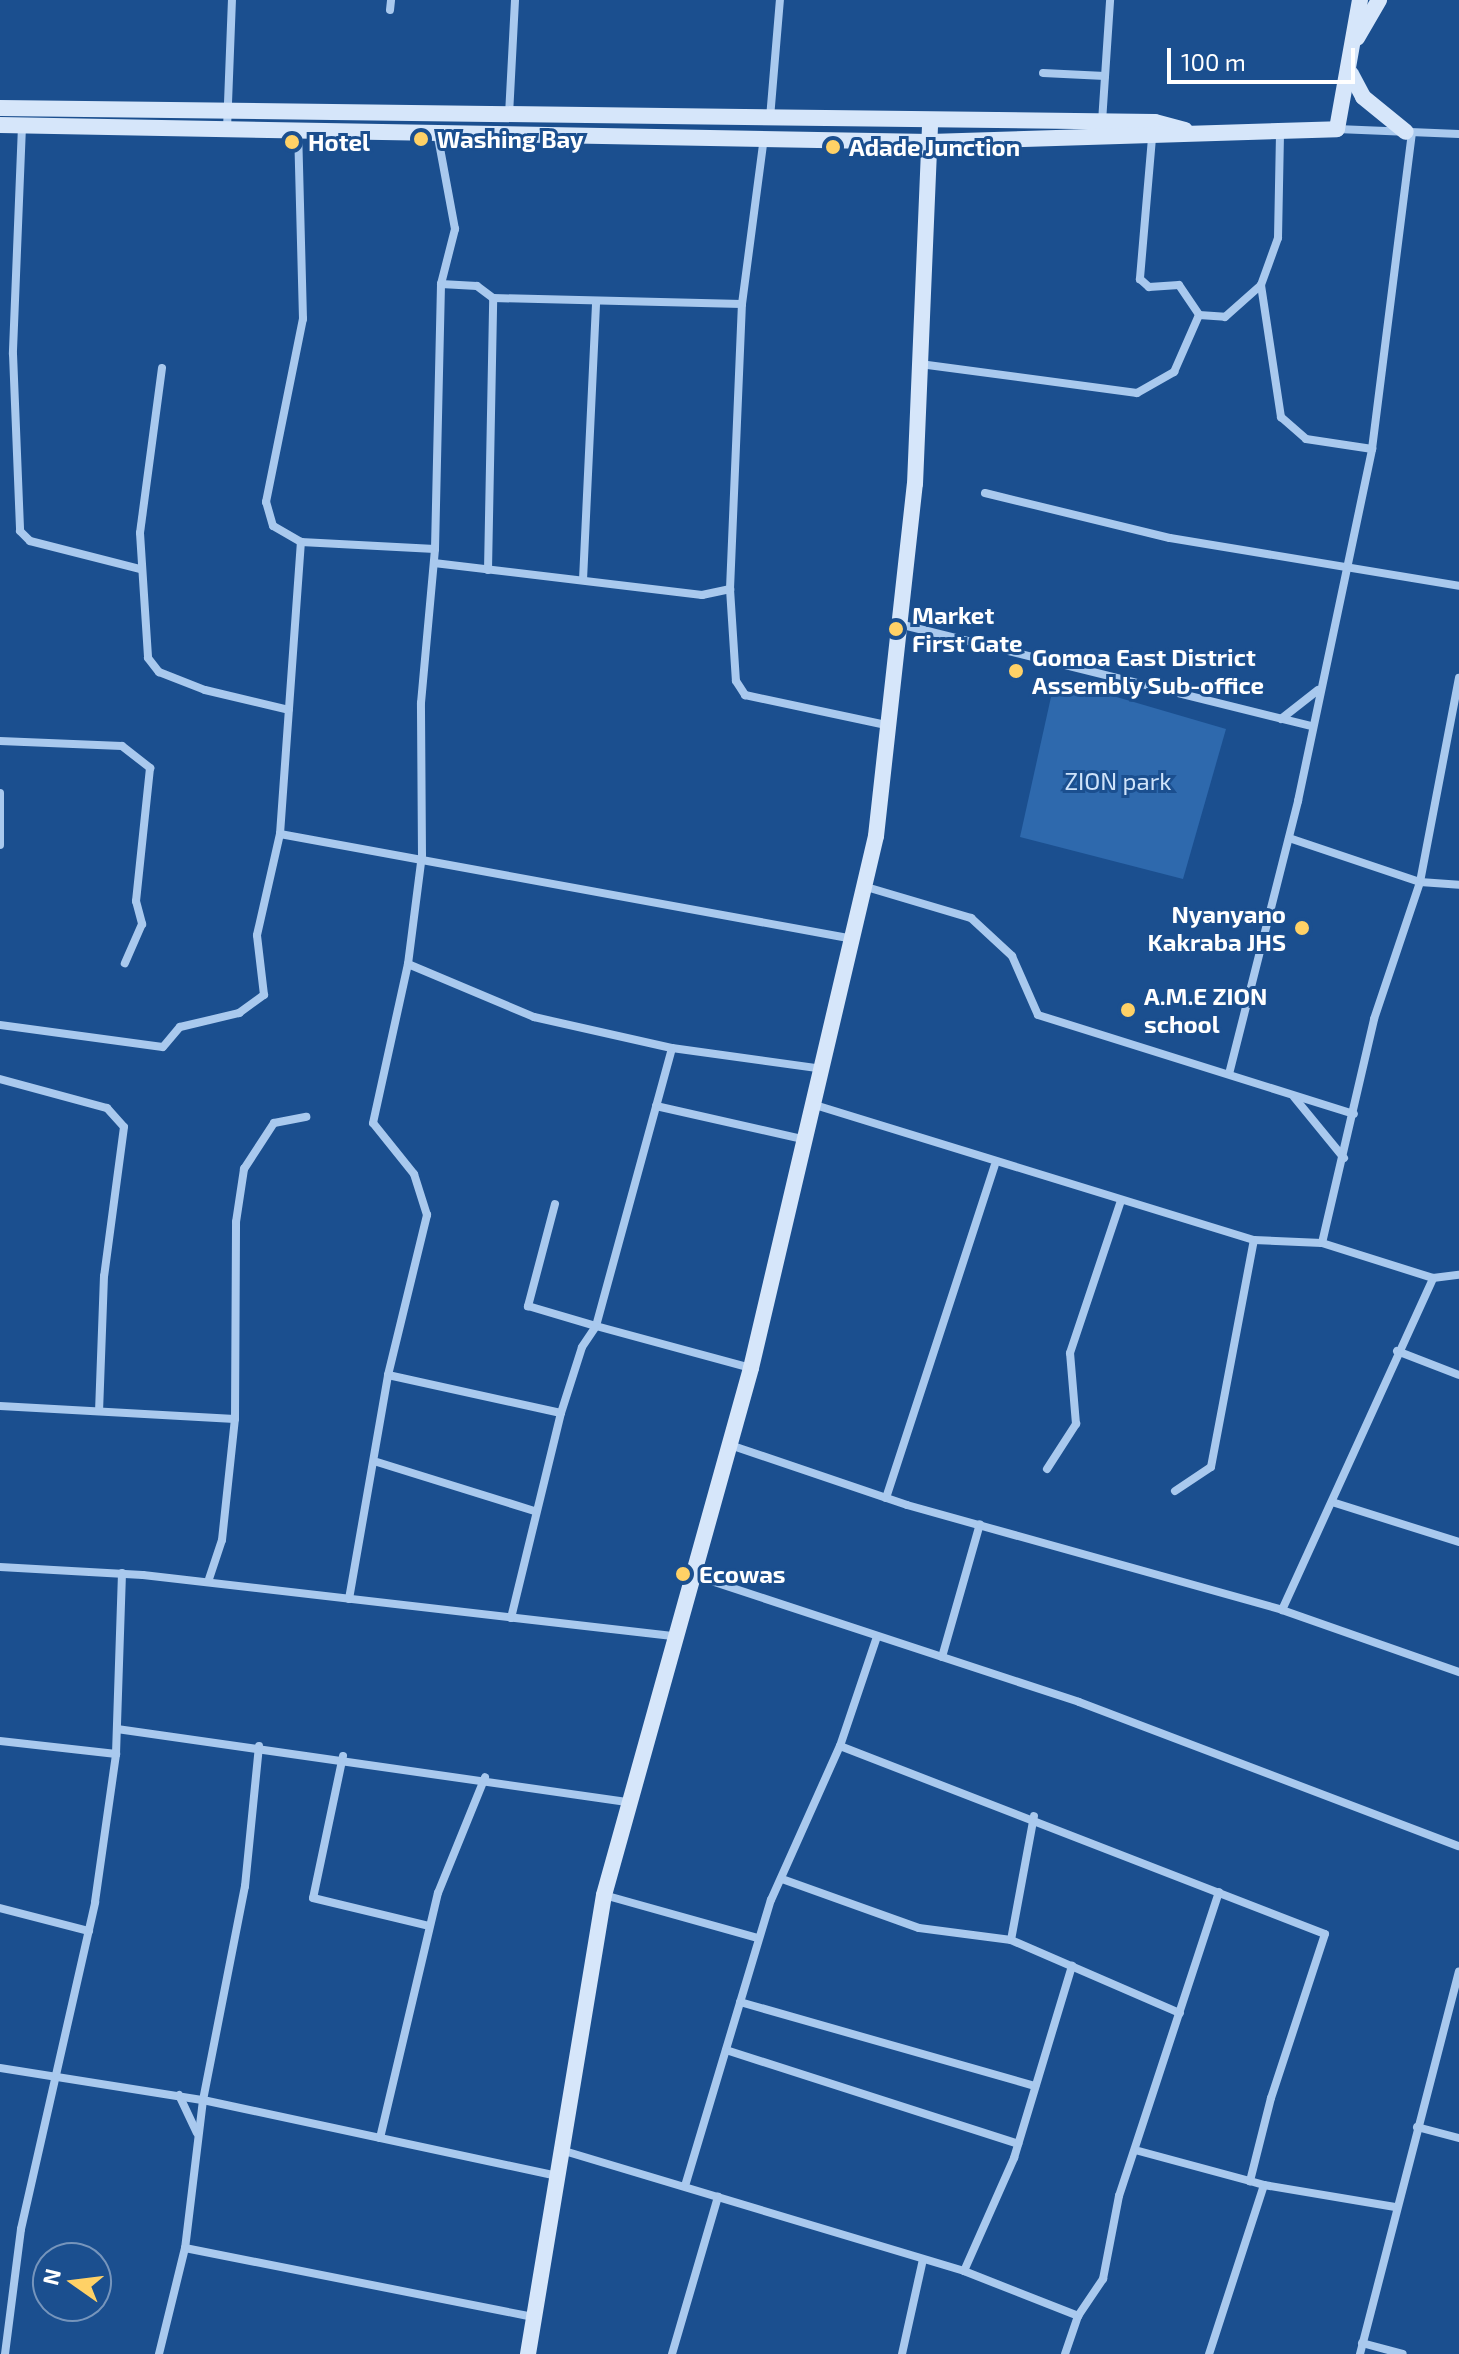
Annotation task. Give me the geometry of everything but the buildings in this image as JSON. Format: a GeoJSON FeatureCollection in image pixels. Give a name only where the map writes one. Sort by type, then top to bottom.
{"type":"FeatureCollection","features":[{"type":"Feature","properties":{"kind":"street"},"geometry":{"type":"LineString","coordinates":[[227,129],[232,0]]}},
{"type":"Feature","properties":{"kind":"street"},"geometry":{"type":"LineString","coordinates":[[508,118],[515,0]]}},
{"type":"Feature","properties":{"kind":"street"},"geometry":{"type":"LineString","coordinates":[[780,0],[742,304],[730,589],[736,681],[745,695],[894,726]]}},
{"type":"Feature","properties":{"kind":"street"},"geometry":{"type":"LineString","coordinates":[[1102,123],[1110,0]]}},
{"type":"Feature","properties":{"kind":"street"},"geometry":{"type":"LineString","coordinates":[[1337,129],[1351,74],[1360,0]]}},
{"type":"Feature","properties":{"kind":"street"},"geometry":{"type":"LineString","coordinates":[[1356,40],[1379,0]]}},
{"type":"Feature","properties":{"kind":"street"},"geometry":{"type":"LineString","coordinates":[[1043,73],[1105,76]]}},
{"type":"Feature","properties":{"kind":"street"},"geometry":{"type":"LineString","coordinates":[[1351,74],[1363,97],[1409,132]]}},
{"type":"Feature","properties":{"kind":"street"},"geometry":{"type":"LineString","coordinates":[[0,108],[508,118],[766,130],[930,142],[1152,138],[1190,131]]}},
{"type":"Feature","properties":{"kind":"street"},"geometry":{"type":"LineString","coordinates":[[528,2354],[558,2149],[604,1895],[689,1573],[751,1368],[808,1140],[855,939],[894,726],[919,364],[930,123]]}},
{"type":"Feature","properties":{"kind":"street"},"geometry":{"type":"LineString","coordinates":[[0,125],[437,131],[766,130],[930,123],[1102,123],[1190,131],[1337,129],[1459,134]]}},
{"type":"Feature","properties":{"kind":"street"},"geometry":{"type":"LineString","coordinates":[[22,126],[13,354],[20,531],[30,541],[140,569]]}},
{"type":"Feature","properties":{"kind":"street"},"geometry":{"type":"LineString","coordinates":[[298,129],[303,319],[266,502],[273,526],[301,542],[435,549]]}},
{"type":"Feature","properties":{"kind":"street"},"geometry":{"type":"LineString","coordinates":[[1280,130],[1278,238],[1261,285],[1274,400],[1289,430],[1319,443],[1372,449]]}},
{"type":"Feature","properties":{"kind":"street"},"geometry":{"type":"LineString","coordinates":[[349,1599],[377,1462],[388,1375],[427,1215],[414,1174],[373,1131],[408,964],[422,855],[421,703],[435,549],[441,284],[455,229],[437,131]]}},
{"type":"Feature","properties":{"kind":"street"},"geometry":{"type":"LineString","coordinates":[[1229,1074],[1289,838],[1342,570],[1372,449],[1409,132]]}},
{"type":"Feature","properties":{"kind":"street"},"geometry":{"type":"LineString","coordinates":[[1152,138],[1140,279],[1149,287],[1179,285],[1199,315]]}},
{"type":"Feature","properties":{"kind":"street"},"geometry":{"type":"LineString","coordinates":[[441,284],[477,286],[493,298],[742,304]]}},
{"type":"Feature","properties":{"kind":"street"},"geometry":{"type":"LineString","coordinates":[[1199,315],[1225,317],[1261,285]]}},
{"type":"Feature","properties":{"kind":"street"},"geometry":{"type":"LineString","coordinates":[[488,570],[493,298]]}},
{"type":"Feature","properties":{"kind":"street"},"geometry":{"type":"LineString","coordinates":[[583,580],[596,301]]}},
{"type":"Feature","properties":{"kind":"street"},"geometry":{"type":"LineString","coordinates":[[919,364],[1137,393],[1174,372],[1199,315]]}},
{"type":"Feature","properties":{"kind":"street"},"geometry":{"type":"LineString","coordinates":[[162,368],[143,477],[140,569],[149,590],[152,666],[205,690],[289,710]]}},
{"type":"Feature","properties":{"kind":"street"},"geometry":{"type":"LineString","coordinates":[[985,493],[1342,570],[1459,586]]}},
{"type":"Feature","properties":{"kind":"street"},"geometry":{"type":"LineString","coordinates":[[0,1025],[163,1047],[180,1027],[256,1004],[265,984],[257,935],[280,834],[301,542]]}},
{"type":"Feature","properties":{"kind":"street"},"geometry":{"type":"LineString","coordinates":[[434,563],[702,595],[730,589]]}},
{"type":"Feature","properties":{"kind":"street"},"geometry":{"type":"LineString","coordinates":[[903,625],[1310,726]]}},
{"type":"Feature","properties":{"kind":"street"},"geometry":{"type":"LineString","coordinates":[[1322,1243],[1374,1019],[1420,882],[1459,678]]}},
{"type":"Feature","properties":{"kind":"street"},"geometry":{"type":"LineString","coordinates":[[1281,719],[1318,689]]}},
{"type":"Feature","properties":{"kind":"street"},"geometry":{"type":"LineString","coordinates":[[1450,727],[1459,732]]}},
{"type":"Feature","properties":{"kind":"street"},"geometry":{"type":"LineString","coordinates":[[1,742],[122,746],[150,768],[136,901],[142,924],[125,963]]}},
{"type":"Feature","properties":{"kind":"street"},"geometry":{"type":"LineString","coordinates":[[0,793],[0,845]]}},
{"type":"Feature","properties":{"kind":"street"},"geometry":{"type":"LineString","coordinates":[[280,834],[422,855],[855,939]]}},
{"type":"Feature","properties":{"kind":"street"},"geometry":{"type":"LineString","coordinates":[[1289,838],[1420,882],[1459,885]]}},
{"type":"Feature","properties":{"kind":"street"},"geometry":{"type":"LineString","coordinates":[[863,886],[971,918],[1012,956],[1038,1015],[1354,1114]]}},
{"type":"Feature","properties":{"kind":"street"},"geometry":{"type":"LineString","coordinates":[[408,964],[534,1017],[672,1048],[824,1069]]}},
{"type":"Feature","properties":{"kind":"street"},"geometry":{"type":"LineString","coordinates":[[511,1618],[534,1511],[561,1413],[582,1347],[596,1326],[672,1048]]}},
{"type":"Feature","properties":{"kind":"street"},"geometry":{"type":"LineString","coordinates":[[0,1079],[107,1108],[124,1127],[104,1276],[99,1410]]}},
{"type":"Feature","properties":{"kind":"street"},"geometry":{"type":"LineString","coordinates":[[1292,1094],[1344,1158]]}},
{"type":"Feature","properties":{"kind":"street"},"geometry":{"type":"LineString","coordinates":[[815,1105],[995,1165],[1254,1240],[1322,1243],[1433,1278],[1459,1275]]}},
{"type":"Feature","properties":{"kind":"street"},"geometry":{"type":"LineString","coordinates":[[656,1106],[808,1140]]}},
{"type":"Feature","properties":{"kind":"street"},"geometry":{"type":"LineString","coordinates":[[208,1582],[222,1540],[235,1419],[236,1222],[244,1169],[274,1123],[306,1117]]}},
{"type":"Feature","properties":{"kind":"street"},"geometry":{"type":"LineString","coordinates":[[886,1498],[995,1165]]}},
{"type":"Feature","properties":{"kind":"street"},"geometry":{"type":"LineString","coordinates":[[1047,1469],[1076,1424],[1070,1353],[1121,1201]]}},
{"type":"Feature","properties":{"kind":"street"},"geometry":{"type":"LineString","coordinates":[[555,1204],[528,1306],[751,1368]]}},
{"type":"Feature","properties":{"kind":"street"},"geometry":{"type":"LineString","coordinates":[[1175,1491],[1211,1467],[1254,1240]]}},
{"type":"Feature","properties":{"kind":"street"},"geometry":{"type":"LineString","coordinates":[[1282,1610],[1397,1351],[1433,1278]]}},
{"type":"Feature","properties":{"kind":"street"},"geometry":{"type":"LineString","coordinates":[[1397,1351],[1459,1375]]}},
{"type":"Feature","properties":{"kind":"street"},"geometry":{"type":"LineString","coordinates":[[388,1375],[561,1413]]}},
{"type":"Feature","properties":{"kind":"street"},"geometry":{"type":"LineString","coordinates":[[0,1406],[235,1419]]}},
{"type":"Feature","properties":{"kind":"street"},"geometry":{"type":"LineString","coordinates":[[729,1445],[886,1498],[1282,1610],[1459,1672]]}},
{"type":"Feature","properties":{"kind":"street"},"geometry":{"type":"LineString","coordinates":[[377,1462],[534,1511]]}},
{"type":"Feature","properties":{"kind":"street"},"geometry":{"type":"LineString","coordinates":[[1332,1502],[1459,1542]]}},
{"type":"Feature","properties":{"kind":"street"},"geometry":{"type":"LineString","coordinates":[[942,1657],[980,1524]]}},
{"type":"Feature","properties":{"kind":"street"},"geometry":{"type":"LineString","coordinates":[[0,1567],[122,1573],[672,1636]]}},
{"type":"Feature","properties":{"kind":"street"},"geometry":{"type":"LineString","coordinates":[[5,2354],[21,2229],[59,2075],[89,1931],[116,1754],[122,1573]]}},
{"type":"Feature","properties":{"kind":"street"},"geometry":{"type":"LineString","coordinates":[[689,1573],[942,1657],[1459,1846]]}},
{"type":"Feature","properties":{"kind":"street"},"geometry":{"type":"LineString","coordinates":[[685,2186],[758,1938],[840,1746],[877,1637]]}},
{"type":"Feature","properties":{"kind":"street"},"geometry":{"type":"LineString","coordinates":[[117,1729],[343,1756],[627,1802]]}},
{"type":"Feature","properties":{"kind":"street"},"geometry":{"type":"LineString","coordinates":[[0,1741],[116,1754]]}},
{"type":"Feature","properties":{"kind":"street"},"geometry":{"type":"LineString","coordinates":[[159,2354],[185,2248],[197,2134],[245,1886],[259,1746]]}},
{"type":"Feature","properties":{"kind":"street"},"geometry":{"type":"LineString","coordinates":[[840,1746],[1034,1816],[1318,1930],[1326,1943],[1250,2181]]}},
{"type":"Feature","properties":{"kind":"street"},"geometry":{"type":"LineString","coordinates":[[343,1756],[313,1898],[429,1926]]}},
{"type":"Feature","properties":{"kind":"street"},"geometry":{"type":"LineString","coordinates":[[380,2138],[429,1926],[485,1777]]}},
{"type":"Feature","properties":{"kind":"street"},"geometry":{"type":"LineString","coordinates":[[1011,1940],[1034,1816]]}},
{"type":"Feature","properties":{"kind":"street"},"geometry":{"type":"LineString","coordinates":[[782,1879],[907,1925],[1011,1940],[1180,2013]]}},
{"type":"Feature","properties":{"kind":"street"},"geometry":{"type":"LineString","coordinates":[[1065,2354],[1078,2316],[1103,2279],[1135,2150],[1219,1892]]}},
{"type":"Feature","properties":{"kind":"street"},"geometry":{"type":"LineString","coordinates":[[604,1895],[758,1938]]}},
{"type":"Feature","properties":{"kind":"street"},"geometry":{"type":"LineString","coordinates":[[0,1908],[89,1931]]}},
{"type":"Feature","properties":{"kind":"street"},"geometry":{"type":"LineString","coordinates":[[964,2271],[1018,2144],[1072,1966]]}},
{"type":"Feature","properties":{"kind":"street"},"geometry":{"type":"LineString","coordinates":[[1360,2354],[1395,2207],[1454,2005],[1459,1972]]}},
{"type":"Feature","properties":{"kind":"street"},"geometry":{"type":"LineString","coordinates":[[740,2002],[1035,2086]]}},
{"type":"Feature","properties":{"kind":"street"},"geometry":{"type":"LineString","coordinates":[[726,2050],[1018,2144]]}},
{"type":"Feature","properties":{"kind":"street"},"geometry":{"type":"LineString","coordinates":[[0,2068],[179,2095],[554,2175]]}},
{"type":"Feature","properties":{"kind":"street"},"geometry":{"type":"LineString","coordinates":[[179,2095],[197,2134]]}},
{"type":"Feature","properties":{"kind":"street"},"geometry":{"type":"LineString","coordinates":[[1417,2127],[1459,2138]]}},
{"type":"Feature","properties":{"kind":"street"},"geometry":{"type":"LineString","coordinates":[[558,2149],[964,2271],[1078,2316]]}},
{"type":"Feature","properties":{"kind":"street"},"geometry":{"type":"LineString","coordinates":[[1135,2150],[1264,2185],[1395,2207]]}},
{"type":"Feature","properties":{"kind":"street"},"geometry":{"type":"LineString","coordinates":[[1209,2354],[1264,2185]]}},
{"type":"Feature","properties":{"kind":"street"},"geometry":{"type":"LineString","coordinates":[[672,2354],[718,2197]]}},
{"type":"Feature","properties":{"kind":"street"},"geometry":{"type":"LineString","coordinates":[[185,2248],[533,2317]]}},
{"type":"Feature","properties":{"kind":"street"},"geometry":{"type":"LineString","coordinates":[[902,2354],[923,2259]]}},
{"type":"Feature","properties":{"kind":"street"},"geometry":{"type":"LineString","coordinates":[[1362,2343],[1403,2354]]}},
{"type":"Feature","properties":{"kind":"green space","name":"ZION park"},"geometry":{"type":"Polygon","coordinates":[[[1055,679],[1226,729],[1183,879],[1020,837],[1055,679]]]}},
{"type":"Feature","properties":{"kind":"place","name":"Washing Bay"},"geometry":{"type":"Point","coordinates":[421,139]}},
{"type":"Feature","properties":{"kind":"place","name":"Hotel"},"geometry":{"type":"Point","coordinates":[292,142]}},
{"type":"Feature","properties":{"kind":"place","name":"Adade Junction"},"geometry":{"type":"Point","coordinates":[833,147]}},
{"type":"Feature","properties":{"kind":"place","name":"Market First Gate"},"geometry":{"type":"Point","coordinates":[896,629]}},
{"type":"Feature","properties":{"kind":"place","name":"Gomoa East District Assembly Sub-office"},"geometry":{"type":"Point","coordinates":[1016,671]}},
{"type":"Feature","properties":{"kind":"place","name":"Nyanyano Kakraba JHS"},"geometry":{"type":"Point","coordinates":[1302,928]}},
{"type":"Feature","properties":{"kind":"place","name":"A.M.E ZION school"},"geometry":{"type":"Point","coordinates":[1128,1010]}},
{"type":"Feature","properties":{"kind":"place","name":"Ecowas"},"geometry":{"type":"Point","coordinates":[683,1574]}}]}
